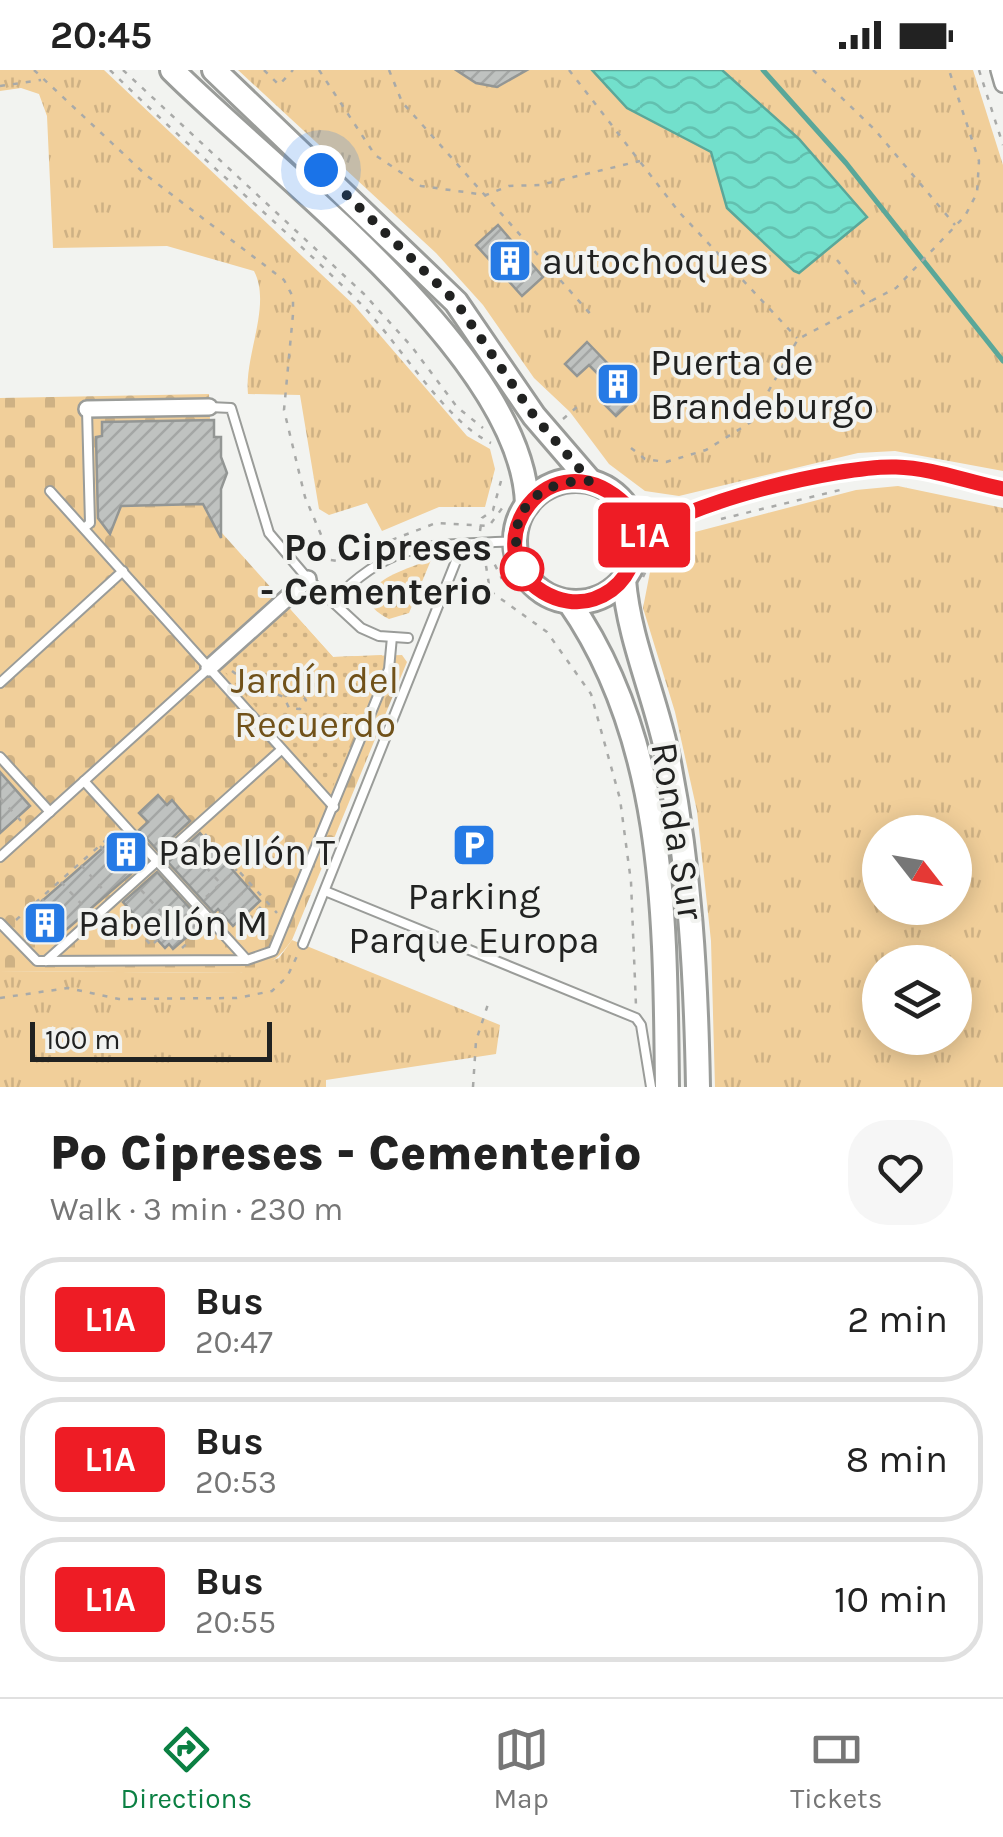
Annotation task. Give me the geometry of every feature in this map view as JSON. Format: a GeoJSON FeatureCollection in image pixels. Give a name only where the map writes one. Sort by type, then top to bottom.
{"type":"FeatureCollection","features":[{"type":"Feature","properties":{"kind":"main road"},"geometry":{"type":"LineString","coordinates":[[172,70],[435,322],[489,396],[519,449],[515,542]]}},
{"type":"Feature","properties":{"kind":"main road"},"geometry":{"type":"LineString","coordinates":[[214,70],[456,302],[534,416],[590,481]]}},
{"type":"Feature","properties":{"kind":"main road"},"geometry":{"type":"LineString","coordinates":[[518,497],[566,480],[590,481],[611,490],[627,506],[638,541],[633,579],[599,597],[570,602]]}},
{"type":"Feature","properties":{"kind":"main road","name":"Ronda Sur"},"geometry":{"type":"LineString","coordinates":[[515,542],[518,559],[537,588],[570,602],[596,640],[634,733],[652,826],[665,946],[666,1087]]}},
{"type":"Feature","properties":{"kind":"main road","name":"Ronda Sur"},"geometry":{"type":"LineString","coordinates":[[633,579],[626,602],[660,718],[680,816],[696,942],[698,1087]]}},
{"type":"Feature","properties":{"kind":"street"},"geometry":{"type":"LineString","coordinates":[[998,70],[1003,84]]}},
{"type":"Feature","properties":{"kind":"street"},"geometry":{"type":"LineString","coordinates":[[87,409],[209,408]]}},
{"type":"Feature","properties":{"kind":"street"},"geometry":{"type":"LineString","coordinates":[[638,541],[680,513],[859,470],[896,467],[1003,489]]}},
{"type":"Feature","properties":{"kind":"street"},"geometry":{"type":"LineString","coordinates":[[627,506],[680,513]]}},
{"type":"Feature","properties":{"kind":"street"},"geometry":{"type":"LineString","coordinates":[[215,663],[308,579]]}},
{"type":"Feature","properties":{"kind":"lane"},"geometry":{"type":"LineString","coordinates":[[209,408],[232,408],[269,533],[308,579],[361,628],[408,638]]}},
{"type":"Feature","properties":{"kind":"lane"},"geometry":{"type":"LineString","coordinates":[[84,528],[90,524],[87,409]]}},
{"type":"Feature","properties":{"kind":"lane"},"geometry":{"type":"LineString","coordinates":[[50,492],[215,663],[281,750],[334,807]]}},
{"type":"Feature","properties":{"kind":"lane"},"geometry":{"type":"LineString","coordinates":[[333,602],[362,572],[380,561],[440,542],[462,546],[515,542]]}},
{"type":"Feature","properties":{"kind":"lane"},"geometry":{"type":"LineString","coordinates":[[303,944],[462,546]]}},
{"type":"Feature","properties":{"kind":"lane"},"geometry":{"type":"LineString","coordinates":[[0,684],[124,571]]}},
{"type":"Feature","properties":{"kind":"lane"},"geometry":{"type":"LineString","coordinates":[[3,926],[29,955],[46,961],[247,960],[273,950],[289,920],[389,669],[392,637]]}},
{"type":"Feature","properties":{"kind":"lane"},"geometry":{"type":"LineString","coordinates":[[0,857],[215,663]]}},
{"type":"Feature","properties":{"kind":"lane"},"geometry":{"type":"LineString","coordinates":[[46,961],[281,750]]}},
{"type":"Feature","properties":{"kind":"lane"},"geometry":{"type":"LineString","coordinates":[[0,756],[50,812]]}},
{"type":"Feature","properties":{"kind":"lane"},"geometry":{"type":"LineString","coordinates":[[84,781],[247,960]]}},
{"type":"Feature","properties":{"kind":"lane"},"geometry":{"type":"LineString","coordinates":[[324,891],[636,1018],[642,1025],[651,1087]]}},
{"type":"Feature","properties":{"kind":"path"},"geometry":{"type":"LineString","coordinates":[[34,70],[146,176],[284,280],[293,297],[284,410],[305,498],[322,537],[308,579]]}},
{"type":"Feature","properties":{"kind":"path"},"geometry":{"type":"LineString","coordinates":[[110,70],[358,301],[471,434],[496,445]]}},
{"type":"Feature","properties":{"kind":"path"},"geometry":{"type":"LineString","coordinates":[[124,70],[364,294],[412,347],[457,407],[488,431]]}},
{"type":"Feature","properties":{"kind":"path"},"geometry":{"type":"LineString","coordinates":[[264,70],[279,85],[293,70]]}},
{"type":"Feature","properties":{"kind":"path"},"geometry":{"type":"LineString","coordinates":[[319,70],[375,155],[420,186],[486,194],[509,186],[540,185],[640,161]]}},
{"type":"Feature","properties":{"kind":"path"},"geometry":{"type":"LineString","coordinates":[[389,70],[402,102],[594,318]]}},
{"type":"Feature","properties":{"kind":"path"},"geometry":{"type":"LineString","coordinates":[[569,70],[679,212],[798,339]]}},
{"type":"Feature","properties":{"kind":"path"},"geometry":{"type":"LineString","coordinates":[[814,70],[875,130],[956,227]]}},
{"type":"Feature","properties":{"kind":"path"},"geometry":{"type":"LineString","coordinates":[[630,448],[645,459],[666,462],[706,450],[751,422],[798,339],[896,288],[956,227],[972,208],[979,161],[949,70]]}},
{"type":"Feature","properties":{"kind":"path"},"geometry":{"type":"LineString","coordinates":[[979,70],[1003,145]]}},
{"type":"Feature","properties":{"kind":"path"},"geometry":{"type":"LineString","coordinates":[[0,86],[42,80]]}},
{"type":"Feature","properties":{"kind":"path"},"geometry":{"type":"LineString","coordinates":[[837,260],[872,303]]}},
{"type":"Feature","properties":{"kind":"path"},"geometry":{"type":"LineString","coordinates":[[564,419],[577,407]]}},
{"type":"Feature","properties":{"kind":"path"},"geometry":{"type":"LineString","coordinates":[[503,471],[493,510],[480,525],[490,590],[547,632],[591,694],[620,799],[631,882],[636,1018]]}},
{"type":"Feature","properties":{"kind":"path"},"geometry":{"type":"LineString","coordinates":[[716,521],[852,486]]}},
{"type":"Feature","properties":{"kind":"path"},"geometry":{"type":"LineString","coordinates":[[318,558],[337,561],[436,524],[480,525],[498,520],[518,497]]}},
{"type":"Feature","properties":{"kind":"path"},"geometry":{"type":"LineString","coordinates":[[633,579],[664,538]]}},
{"type":"Feature","properties":{"kind":"path"},"geometry":{"type":"LineString","coordinates":[[215,663],[249,684],[284,698],[294,710],[306,700],[296,688],[284,698]]}},
{"type":"Feature","properties":{"kind":"path"},"geometry":{"type":"LineString","coordinates":[[0,798],[30,831]]}},
{"type":"Feature","properties":{"kind":"path"},"geometry":{"type":"LineString","coordinates":[[3,926],[41,898],[124,824]]}},
{"type":"Feature","properties":{"kind":"path"},"geometry":{"type":"LineString","coordinates":[[197,825],[266,902],[289,920]]}},
{"type":"Feature","properties":{"kind":"path"},"geometry":{"type":"LineString","coordinates":[[181,840],[221,884]]}},
{"type":"Feature","properties":{"kind":"path"},"geometry":{"type":"LineString","coordinates":[[60,881],[94,918]]}},
{"type":"Feature","properties":{"kind":"path"},"geometry":{"type":"LineString","coordinates":[[41,898],[74,935]]}},
{"type":"Feature","properties":{"kind":"path"},"geometry":{"type":"LineString","coordinates":[[226,938],[266,902]]}},
{"type":"Feature","properties":{"kind":"path"},"geometry":{"type":"LineString","coordinates":[[0,998],[68,988],[119,998],[237,998],[272,990],[287,976],[303,944]]}},
{"type":"Feature","properties":{"kind":"path"},"geometry":{"type":"LineString","coordinates":[[473,1087],[476,1041],[489,1000]]}},
{"type":"Feature","properties":{"kind":"green space"},"geometry":{"type":"Polygon","coordinates":[[[0,70],[104,70],[354,305],[467,436],[490,449],[495,469],[485,507],[439,507],[382,531],[367,503],[329,515],[319,509],[300,395],[248,394],[260,299],[254,271],[167,246],[53,248],[47,116],[39,94],[21,88],[0,91],[0,70]]]}},
{"type":"Feature","properties":{"kind":"green space"},"geometry":{"type":"Polygon","coordinates":[[[238,70],[973,70],[1003,165],[1003,471],[895,451],[858,453],[679,496],[645,491],[609,464],[570,412],[534,378],[483,305],[436,253],[238,70]]]}},
{"type":"Feature","properties":{"kind":"green space"},"geometry":{"type":"Polygon","coordinates":[[[209,394],[210,420],[102,422],[102,436],[96,437],[98,518],[107,529],[121,506],[203,504],[214,525],[221,522],[222,533],[333,657],[402,655],[407,662],[292,940],[276,959],[240,973],[0,971],[0,398],[209,394]]]}},
{"type":"Feature","properties":{"kind":"green space"},"geometry":{"type":"Polygon","coordinates":[[[898,486],[1003,508],[1003,1087],[715,1087],[711,941],[697,811],[675,712],[643,608],[650,572],[672,538],[856,490],[898,486]]]}},
{"type":"Feature","properties":{"kind":"green space"},"geometry":{"type":"Polygon","coordinates":[[[431,560],[409,613],[389,619],[374,609],[369,599],[381,582],[431,560]]]}},
{"type":"Feature","properties":{"kind":"green space","name":"Jardín del Recuerdo"},"geometry":{"type":"Polygon","coordinates":[[[288,607],[333,657],[382,655],[380,672],[331,791],[220,667],[288,607]]]}},
{"type":"Feature","properties":{"kind":"green space"},"geometry":{"type":"Polygon","coordinates":[[[292,940],[500,1025],[496,1054],[326,1080],[326,1087],[0,1087],[0,971],[240,973],[279,958],[292,940]]]}},
{"type":"Feature","properties":{"kind":"water"},"geometry":{"type":"Polygon","coordinates":[[[592,70],[722,70],[799,139],[867,217],[799,273],[794,271],[727,208],[711,152],[627,108],[592,70]]]}},
{"type":"Feature","properties":{"kind":"building"},"geometry":{"type":"Polygon","coordinates":[[[456,70],[527,70],[497,87],[476,83],[456,70]]]}},
{"type":"Feature","properties":{"kind":"building","name":"autochoques"},"geometry":{"type":"Polygon","coordinates":[[[498,225],[543,277],[522,296],[476,245],[498,225]]]}},
{"type":"Feature","properties":{"kind":"building","name":"Puerta de Brandeburgo"},"geometry":{"type":"Polygon","coordinates":[[[587,342],[638,395],[616,416],[604,404],[616,392],[589,365],[577,376],[565,364],[587,342]]]}},
{"type":"Feature","properties":{"kind":"building"},"geometry":{"type":"Polygon","coordinates":[[[214,420],[214,437],[221,437],[221,457],[227,473],[221,489],[221,538],[203,504],[121,506],[110,534],[98,518],[96,437],[102,436],[102,422],[214,420]]]}},
{"type":"Feature","properties":{"kind":"building"},"geometry":{"type":"Polygon","coordinates":[[[0,772],[30,806],[0,833],[0,772]]]}},
{"type":"Feature","properties":{"kind":"building"},"geometry":{"type":"Polygon","coordinates":[[[158,795],[167,805],[172,800],[190,821],[158,851],[139,830],[148,822],[139,813],[158,795]]]}},
{"type":"Feature","properties":{"kind":"building"},"geometry":{"type":"Polygon","coordinates":[[[200,833],[260,901],[233,926],[218,909],[214,913],[168,862],[200,833]]]}},
{"type":"Feature","properties":{"kind":"building"},"geometry":{"type":"Polygon","coordinates":[[[119,834],[146,861],[52,942],[27,914],[119,834]]]}},
{"type":"Feature","properties":{"kind":"building"},"geometry":{"type":"Polygon","coordinates":[[[157,872],[203,923],[173,949],[169,944],[165,948],[123,902],[157,872]]]}},
{"type":"Feature","properties":{"kind":"waterway"},"geometry":{"type":"LineString","coordinates":[[763,70],[846,163],[1003,361]]}},
{"type":"Feature","properties":{"kind":"bus line","name":"L1A"},"geometry":{"type":"LineString","coordinates":[[645,507],[627,506],[611,490],[590,481],[566,480],[544,488],[527,504],[518,522],[515,542],[525,575],[552,598],[590,601],[624,580],[634,562],[638,541],[650,529],[680,513],[859,470],[896,467],[935,472],[1003,489]]}},
{"type":"Feature","properties":{"kind":"place","name":"autochoques"},"geometry":{"type":"Point","coordinates":[510,261]}},
{"type":"Feature","properties":{"kind":"place","name":"Puerta de Brandeburgo"},"geometry":{"type":"Point","coordinates":[618,384]}},
{"type":"Feature","properties":{"kind":"place","name":"Pº Cipreses - Cementerio"},"geometry":{"type":"Point","coordinates":[522,569]}},
{"type":"Feature","properties":{"kind":"place","name":"Parking Parque Europa"},"geometry":{"type":"Point","coordinates":[474,845]}},
{"type":"Feature","properties":{"kind":"place","name":"Pabellón T"},"geometry":{"type":"Point","coordinates":[126,852]}},
{"type":"Feature","properties":{"kind":"place","name":"Pabellón M"},"geometry":{"type":"Point","coordinates":[45,923]}},
{"type":"Feature","properties":{"kind":"route"},"geometry":{"type":"LineString","coordinates":[[321,170],[456,302],[508,372],[534,416],[590,481],[566,480],[544,488],[527,504],[518,522],[515,542],[525,575],[522,569]]}}]}
